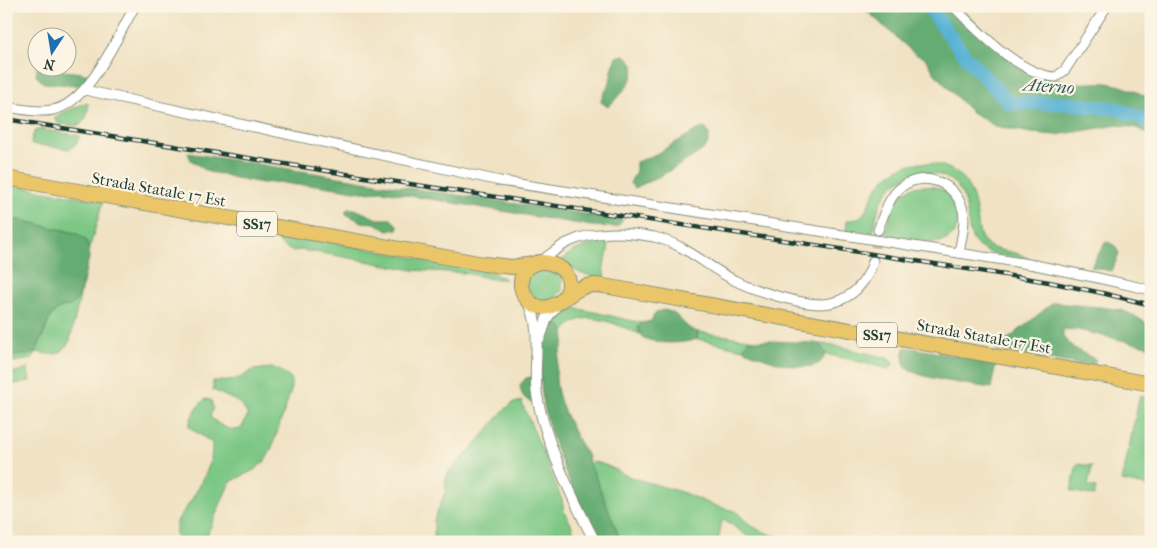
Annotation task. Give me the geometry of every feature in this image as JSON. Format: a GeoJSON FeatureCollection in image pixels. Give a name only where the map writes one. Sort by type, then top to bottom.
{"type":"FeatureCollection","features":[{"type":"Feature","properties":{"kind":"main road","name":"Strada Statale 17 Est"},"geometry":{"type":"LineString","coordinates":[[6,178],[484,264],[512,267],[537,263]]}},
{"type":"Feature","properties":{"kind":"main road","name":"SS17"},"geometry":{"type":"LineString","coordinates":[[537,263],[546,261],[558,265]]}},
{"type":"Feature","properties":{"kind":"main road"},"geometry":{"type":"LineString","coordinates":[[525,297],[521,286],[524,274],[528,268],[537,263]]}},
{"type":"Feature","properties":{"kind":"main road","name":"Strada Statale 17 Est"},"geometry":{"type":"LineString","coordinates":[[484,264],[507,275],[525,297]]}},
{"type":"Feature","properties":{"kind":"main road","name":"Strada Statale 17 Est"},"geometry":{"type":"LineString","coordinates":[[558,265],[579,277],[604,286]]}},
{"type":"Feature","properties":{"kind":"main road"},"geometry":{"type":"LineString","coordinates":[[558,265],[566,275],[568,283],[567,291],[559,303]]}},
{"type":"Feature","properties":{"kind":"main road","name":"Strada Statale 17 Est"},"geometry":{"type":"LineString","coordinates":[[559,303],[584,287],[592,285],[604,286],[1151,384]]}},
{"type":"Feature","properties":{"kind":"main road","name":"SS17"},"geometry":{"type":"LineString","coordinates":[[525,297],[534,305],[542,308],[559,303]]}},
{"type":"Feature","properties":{"kind":"street"},"geometry":{"type":"LineString","coordinates":[[6,107],[34,111],[52,110],[68,104],[84,90],[94,76],[135,6]]}},
{"type":"Feature","properties":{"kind":"street"},"geometry":{"type":"LineString","coordinates":[[953,6],[981,34],[1024,67],[1040,74],[1056,77],[1065,70],[1106,6]]}},
{"type":"Feature","properties":{"kind":"street"},"geometry":{"type":"LineString","coordinates":[[84,90],[489,179],[1067,271],[1151,290]]}},
{"type":"Feature","properties":{"kind":"street"},"geometry":{"type":"LineString","coordinates":[[878,230],[891,200],[900,188],[918,180],[937,181],[952,190],[962,207],[963,224],[959,253]]}},
{"type":"Feature","properties":{"kind":"street"},"geometry":{"type":"LineString","coordinates":[[537,263],[564,245],[582,238],[616,234],[652,237],[681,246],[720,273],[749,288],[816,305],[836,302],[850,295],[863,282],[873,261]]}},
{"type":"Feature","properties":{"kind":"street"},"geometry":{"type":"LineString","coordinates":[[558,265],[555,262],[556,257],[564,245]]}},
{"type":"Feature","properties":{"kind":"street"},"geometry":{"type":"LineString","coordinates":[[525,297],[535,318],[536,389],[542,418],[566,481],[595,542]]}},
{"type":"Feature","properties":{"kind":"street"},"geometry":{"type":"LineString","coordinates":[[537,354],[545,322],[559,303]]}},
{"type":"Feature","properties":{"kind":"green space"},"geometry":{"type":"Polygon","coordinates":[[[861,6],[958,6],[1011,53],[1042,73],[1072,83],[1113,84],[1130,89],[1151,99],[1151,136],[1137,128],[1118,125],[1056,135],[1031,133],[995,126],[970,111],[935,74],[925,58],[915,54],[861,6]]]}},
{"type":"Feature","properties":{"kind":"green space"},"geometry":{"type":"Polygon","coordinates":[[[624,55],[631,61],[633,74],[625,89],[608,107],[601,102],[609,85],[617,57],[624,55]]]}},
{"type":"Feature","properties":{"kind":"green space"},"geometry":{"type":"Polygon","coordinates":[[[78,73],[92,77],[86,86],[44,83],[38,78],[78,78],[78,73]]]}},
{"type":"Feature","properties":{"kind":"green space"},"geometry":{"type":"Polygon","coordinates":[[[85,103],[88,104],[88,111],[83,122],[78,126],[60,124],[55,120],[58,115],[85,103]]]}},
{"type":"Feature","properties":{"kind":"green space"},"geometry":{"type":"Polygon","coordinates":[[[705,128],[709,133],[709,139],[702,151],[641,185],[634,188],[630,183],[636,171],[636,162],[651,157],[697,130],[705,128]]]}},
{"type":"Feature","properties":{"kind":"green space"},"geometry":{"type":"Polygon","coordinates":[[[40,129],[80,136],[76,144],[70,149],[31,144],[34,132],[40,129]]]}},
{"type":"Feature","properties":{"kind":"green space"},"geometry":{"type":"Polygon","coordinates":[[[188,153],[623,220],[617,227],[591,226],[383,191],[362,192],[317,185],[297,185],[278,182],[263,183],[208,172],[191,160],[188,153]]]}},
{"type":"Feature","properties":{"kind":"green space"},"geometry":{"type":"Polygon","coordinates":[[[916,163],[929,163],[941,166],[951,169],[959,175],[966,182],[975,203],[980,235],[983,241],[994,248],[1019,254],[1033,261],[996,254],[978,246],[970,233],[964,199],[960,191],[954,183],[936,174],[916,174],[906,177],[890,189],[880,205],[873,233],[846,231],[847,220],[854,219],[863,214],[877,188],[885,179],[894,171],[916,163]]]}},
{"type":"Feature","properties":{"kind":"green space"},"geometry":{"type":"Polygon","coordinates":[[[6,184],[103,201],[89,250],[86,240],[76,233],[6,217],[6,184]]]}},
{"type":"Feature","properties":{"kind":"green space"},"geometry":{"type":"Polygon","coordinates":[[[919,186],[934,187],[942,190],[953,200],[958,215],[958,223],[951,237],[944,241],[924,242],[886,235],[894,204],[904,192],[919,186]]]}},
{"type":"Feature","properties":{"kind":"green space"},"geometry":{"type":"Polygon","coordinates":[[[355,209],[377,219],[391,219],[398,226],[397,229],[388,231],[375,223],[362,222],[346,214],[346,210],[355,209]]]}},
{"type":"Feature","properties":{"kind":"green space"},"geometry":{"type":"Polygon","coordinates":[[[6,217],[76,233],[86,240],[89,250],[89,258],[78,299],[72,305],[60,308],[51,315],[36,352],[27,355],[6,356],[6,217]]]}},
{"type":"Feature","properties":{"kind":"green space"},"geometry":{"type":"Polygon","coordinates":[[[272,231],[491,272],[505,279],[492,279],[465,273],[413,270],[334,255],[301,250],[292,251],[281,245],[272,231]]]}},
{"type":"Feature","properties":{"kind":"green space"},"geometry":{"type":"Polygon","coordinates":[[[1107,242],[1114,245],[1119,253],[1112,271],[1091,267],[1104,244],[1107,242]]]}},
{"type":"Feature","properties":{"kind":"green space"},"geometry":{"type":"Polygon","coordinates":[[[608,243],[608,253],[604,265],[606,280],[580,273],[560,262],[576,250],[608,243]]]}},
{"type":"Feature","properties":{"kind":"green space"},"geometry":{"type":"Polygon","coordinates":[[[547,266],[562,278],[562,290],[554,300],[539,301],[534,298],[526,285],[532,271],[547,266]]]}},
{"type":"Feature","properties":{"kind":"green space"},"geometry":{"type":"Polygon","coordinates":[[[86,269],[67,346],[56,354],[36,352],[32,359],[6,363],[6,356],[16,356],[42,339],[51,315],[60,308],[72,305],[86,269]]]}},
{"type":"Feature","properties":{"kind":"green space"},"geometry":{"type":"Polygon","coordinates":[[[1054,302],[1106,308],[1130,314],[1151,326],[1151,347],[1078,330],[1063,329],[1063,337],[1074,348],[1096,360],[1092,367],[996,349],[1054,302]]]}},
{"type":"Feature","properties":{"kind":"green space"},"geometry":{"type":"Polygon","coordinates":[[[568,307],[642,323],[638,328],[640,334],[610,322],[590,318],[571,324],[564,332],[561,326],[555,323],[551,325],[557,313],[568,307]]]}},
{"type":"Feature","properties":{"kind":"green space"},"geometry":{"type":"Polygon","coordinates":[[[664,310],[674,314],[689,328],[698,332],[697,339],[670,343],[648,340],[642,337],[638,328],[642,323],[651,321],[656,312],[664,310]]]}},
{"type":"Feature","properties":{"kind":"green space"},"geometry":{"type":"Polygon","coordinates":[[[555,323],[565,335],[556,371],[561,403],[589,459],[590,466],[618,534],[624,542],[600,542],[577,497],[556,447],[542,395],[541,370],[544,340],[548,330],[555,323]]]}},
{"type":"Feature","properties":{"kind":"green space"},"geometry":{"type":"Polygon","coordinates":[[[698,332],[756,340],[749,340],[743,349],[697,339],[698,332]]]}},
{"type":"Feature","properties":{"kind":"green space"},"geometry":{"type":"Polygon","coordinates":[[[749,340],[820,344],[826,354],[821,362],[814,365],[796,366],[768,359],[743,349],[749,340]]]}},
{"type":"Feature","properties":{"kind":"green space"},"geometry":{"type":"Polygon","coordinates":[[[820,344],[833,345],[887,358],[892,361],[893,365],[889,369],[826,354],[820,344]]]}},
{"type":"Feature","properties":{"kind":"green space"},"geometry":{"type":"Polygon","coordinates":[[[905,347],[996,363],[991,388],[931,377],[910,370],[905,366],[905,347]]]}},
{"type":"Feature","properties":{"kind":"green space"},"geometry":{"type":"Polygon","coordinates":[[[272,368],[281,371],[291,379],[291,391],[271,450],[265,461],[254,470],[230,482],[204,542],[178,542],[177,522],[205,476],[212,451],[212,443],[189,427],[194,412],[205,399],[211,400],[213,408],[210,416],[213,419],[228,429],[241,429],[248,415],[240,403],[213,390],[213,381],[228,381],[240,378],[253,370],[272,368]]]}},
{"type":"Feature","properties":{"kind":"green space"},"geometry":{"type":"Polygon","coordinates":[[[28,369],[30,381],[6,386],[6,374],[28,369]]]}},
{"type":"Feature","properties":{"kind":"green space"},"geometry":{"type":"Polygon","coordinates":[[[532,377],[535,402],[524,397],[520,385],[526,378],[532,377]]]}},
{"type":"Feature","properties":{"kind":"green space"},"geometry":{"type":"Polygon","coordinates":[[[1140,395],[1151,399],[1151,487],[1122,481],[1140,395]]]}},
{"type":"Feature","properties":{"kind":"green space"},"geometry":{"type":"Polygon","coordinates":[[[523,401],[522,403],[545,457],[562,500],[564,512],[571,524],[577,542],[434,542],[434,520],[446,490],[445,481],[448,473],[475,445],[504,410],[513,403],[523,401]]]}},
{"type":"Feature","properties":{"kind":"green space"},"geometry":{"type":"Polygon","coordinates":[[[592,462],[628,476],[684,493],[715,506],[736,511],[754,527],[767,533],[790,539],[789,542],[755,542],[728,522],[722,520],[718,542],[624,542],[618,534],[593,471],[589,466],[592,462]]]}},
{"type":"Feature","properties":{"kind":"green space"},"geometry":{"type":"Polygon","coordinates":[[[1077,464],[1092,466],[1088,486],[1096,488],[1094,496],[1071,491],[1077,464]]]}},
{"type":"Feature","properties":{"kind":"waterway","name":"Aterno"},"geometry":{"type":"LineString","coordinates":[[926,6],[966,57],[1009,103],[1063,103],[1118,109],[1151,122]]}},
{"type":"Feature","properties":{"kind":"tunnel"},"geometry":{"type":"LineString","coordinates":[[873,261],[877,234]]}},
{"type":"Feature","properties":{"kind":"railway"},"geometry":{"type":"LineString","coordinates":[[6,119],[377,179],[1049,282],[1151,305]]}}]}
